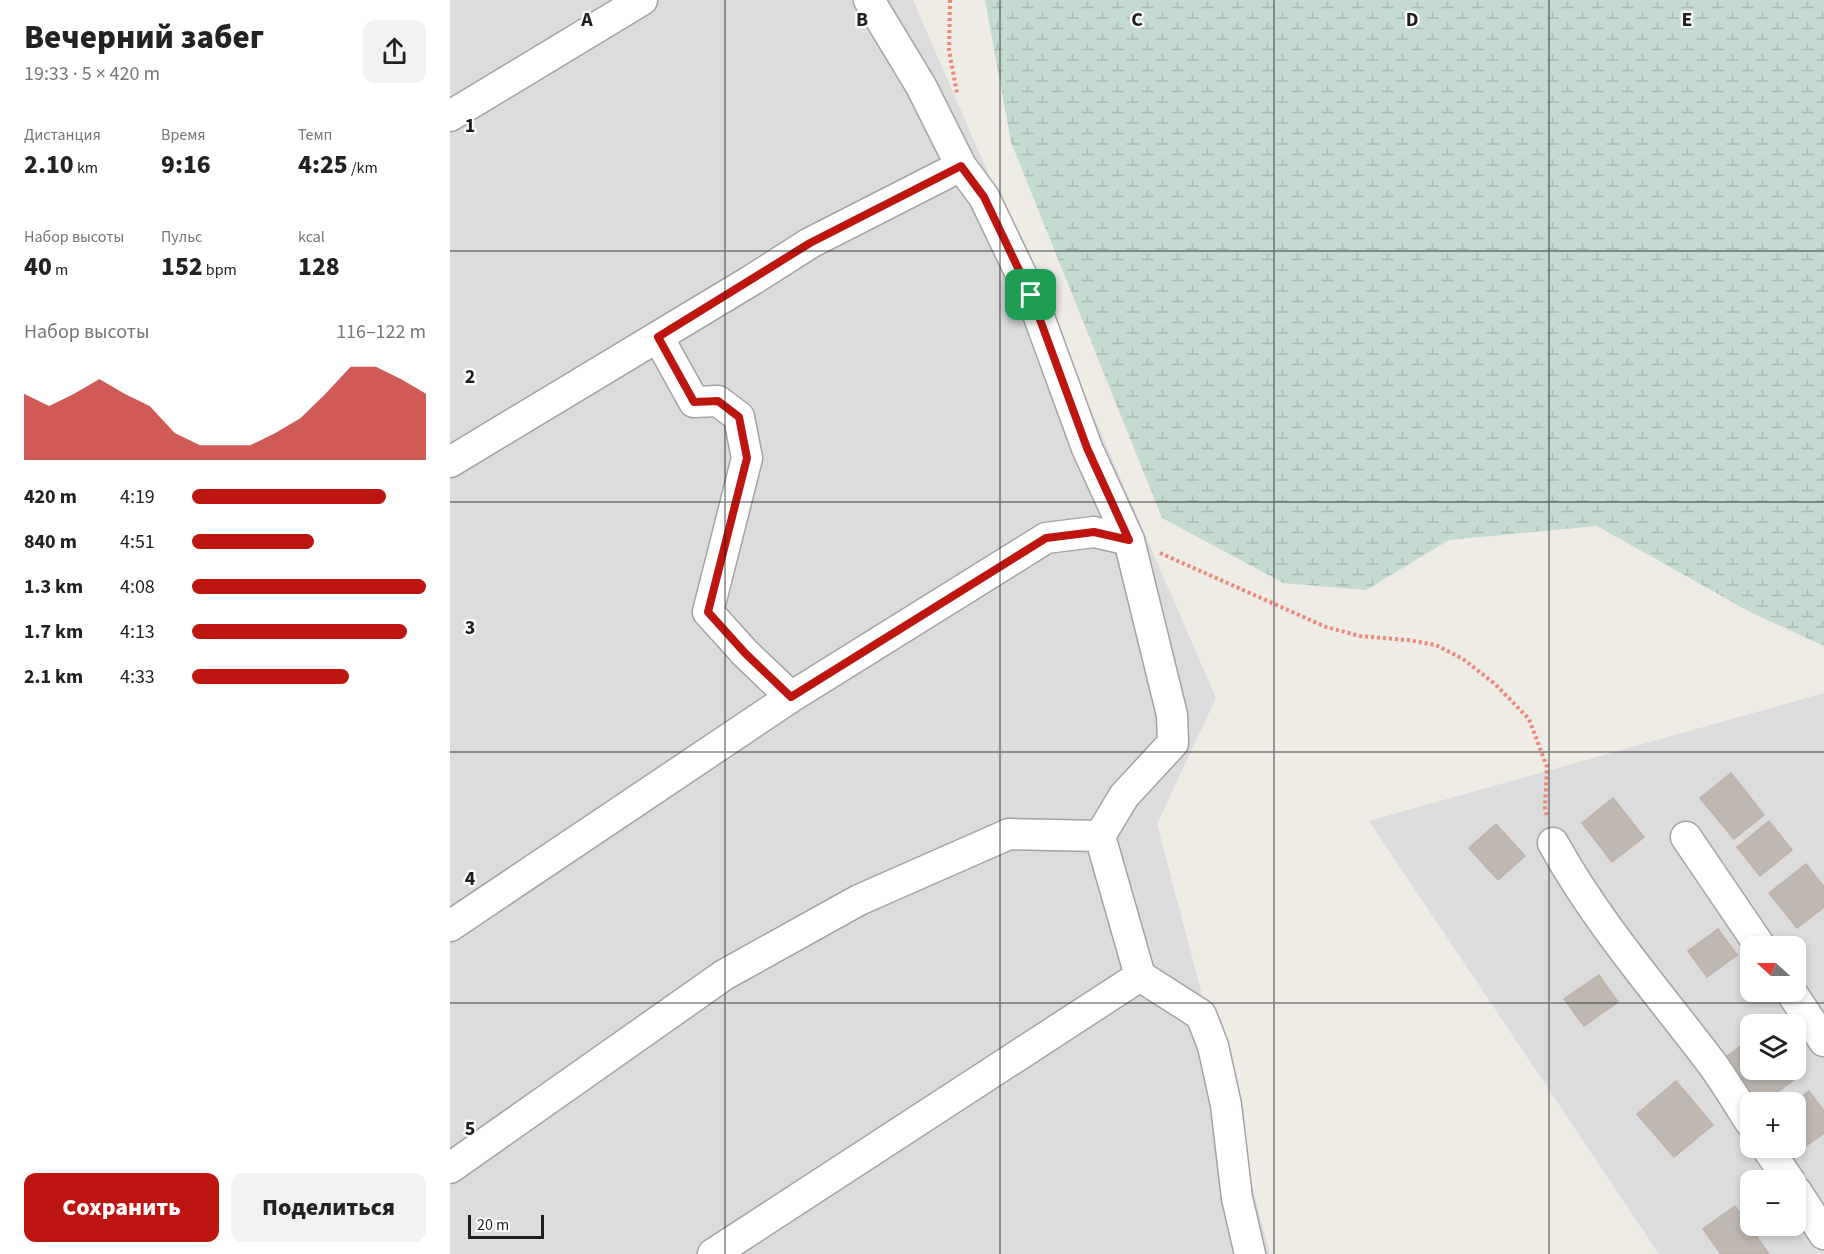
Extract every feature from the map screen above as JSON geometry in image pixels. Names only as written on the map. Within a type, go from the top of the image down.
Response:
[{"type":"street","points":[[450,116],[642,0]]},
{"type":"street","points":[[869,0],[921,86],[961,166],[984,197],[1031,295],[1087,448],[1129,540],[1172,715],[1173,743],[1124,796],[1100,836],[1140,976],[1201,1015],[1212,1046],[1226,1105],[1237,1198],[1250,1254]]},
{"type":"street","points":[[450,462],[810,243],[961,166]]},
{"type":"street","points":[[658,337],[694,402],[718,401],[739,417],[747,458],[708,612],[745,653],[791,697]]},
{"type":"street","points":[[450,926],[791,697],[1046,538],[1094,532],[1129,540]]},
{"type":"street","points":[[450,1168],[724,975],[859,900],[1009,834],[1100,836]]},
{"type":"street","points":[[1686,837],[1753,936]]},
{"type":"street","points":[[1553,843],[1571,876],[1715,1067],[1740,1106]]},
{"type":"street","points":[[713,1254],[1140,976]]},
{"type":"street","points":[[1798,1002],[1824,1041]]},
{"type":"street","points":[[1806,1206],[1824,1234]]},
{"type":"path","points":[[950,0],[949,50],[958,99]]},
{"type":"path","points":[[1129,540],[1326,627],[1360,636],[1436,645],[1463,659],[1495,684],[1529,719],[1547,767],[1545,807],[1553,843]]},
{"type":"shaded area","points":[[450,0],[913,0],[1216,698],[1157,824],[1270,1254],[450,1254]]},
{"type":"shaded area","points":[[1824,693],[1824,1254],[1659,1254],[1369,821]]},
{"type":"green space","points":[[985,0],[1824,0],[1824,646],[1750,612],[1597,526],[1449,540],[1366,590],[1283,583],[1162,518],[1011,142]]},
{"type":"building","points":[[1731,773],[1764,815],[1734,839],[1700,798]]},
{"type":"building","points":[[1613,798],[1644,837],[1612,862],[1582,823]]},
{"type":"building","points":[[1769,821],[1792,850],[1760,876],[1737,847]]},
{"type":"building","points":[[1496,824],[1525,856],[1498,880],[1469,848]]},
{"type":"building","points":[[1806,864],[1824,887],[1824,907],[1797,928],[1769,893]]},
{"type":"building","points":[[1718,929],[1737,955],[1707,977],[1688,951]]},
{"type":"building","points":[[1599,975],[1618,1002],[1584,1026],[1564,999]]},
{"type":"building","points":[[1740,1047],[1740,1080],[1793,1080],[1777,1092],[1744,1092],[1721,1061]]},
{"type":"building","points":[[1676,1081],[1713,1125],[1674,1157],[1637,1114]]},
{"type":"building","points":[[1809,1091],[1824,1111],[1824,1133],[1806,1146],[1806,1093]]},
{"type":"building","points":[[1735,1206],[1740,1213],[1740,1236],[1756,1236],[1769,1254],[1721,1254],[1703,1229]]},
{"type":"route","points":[[961,166],[984,197],[1031,295],[1087,448],[1129,540],[1094,532],[1046,538],[791,697],[745,653],[708,612],[747,458],[739,417],[718,401],[694,402],[658,337],[810,243],[961,166]]}]
